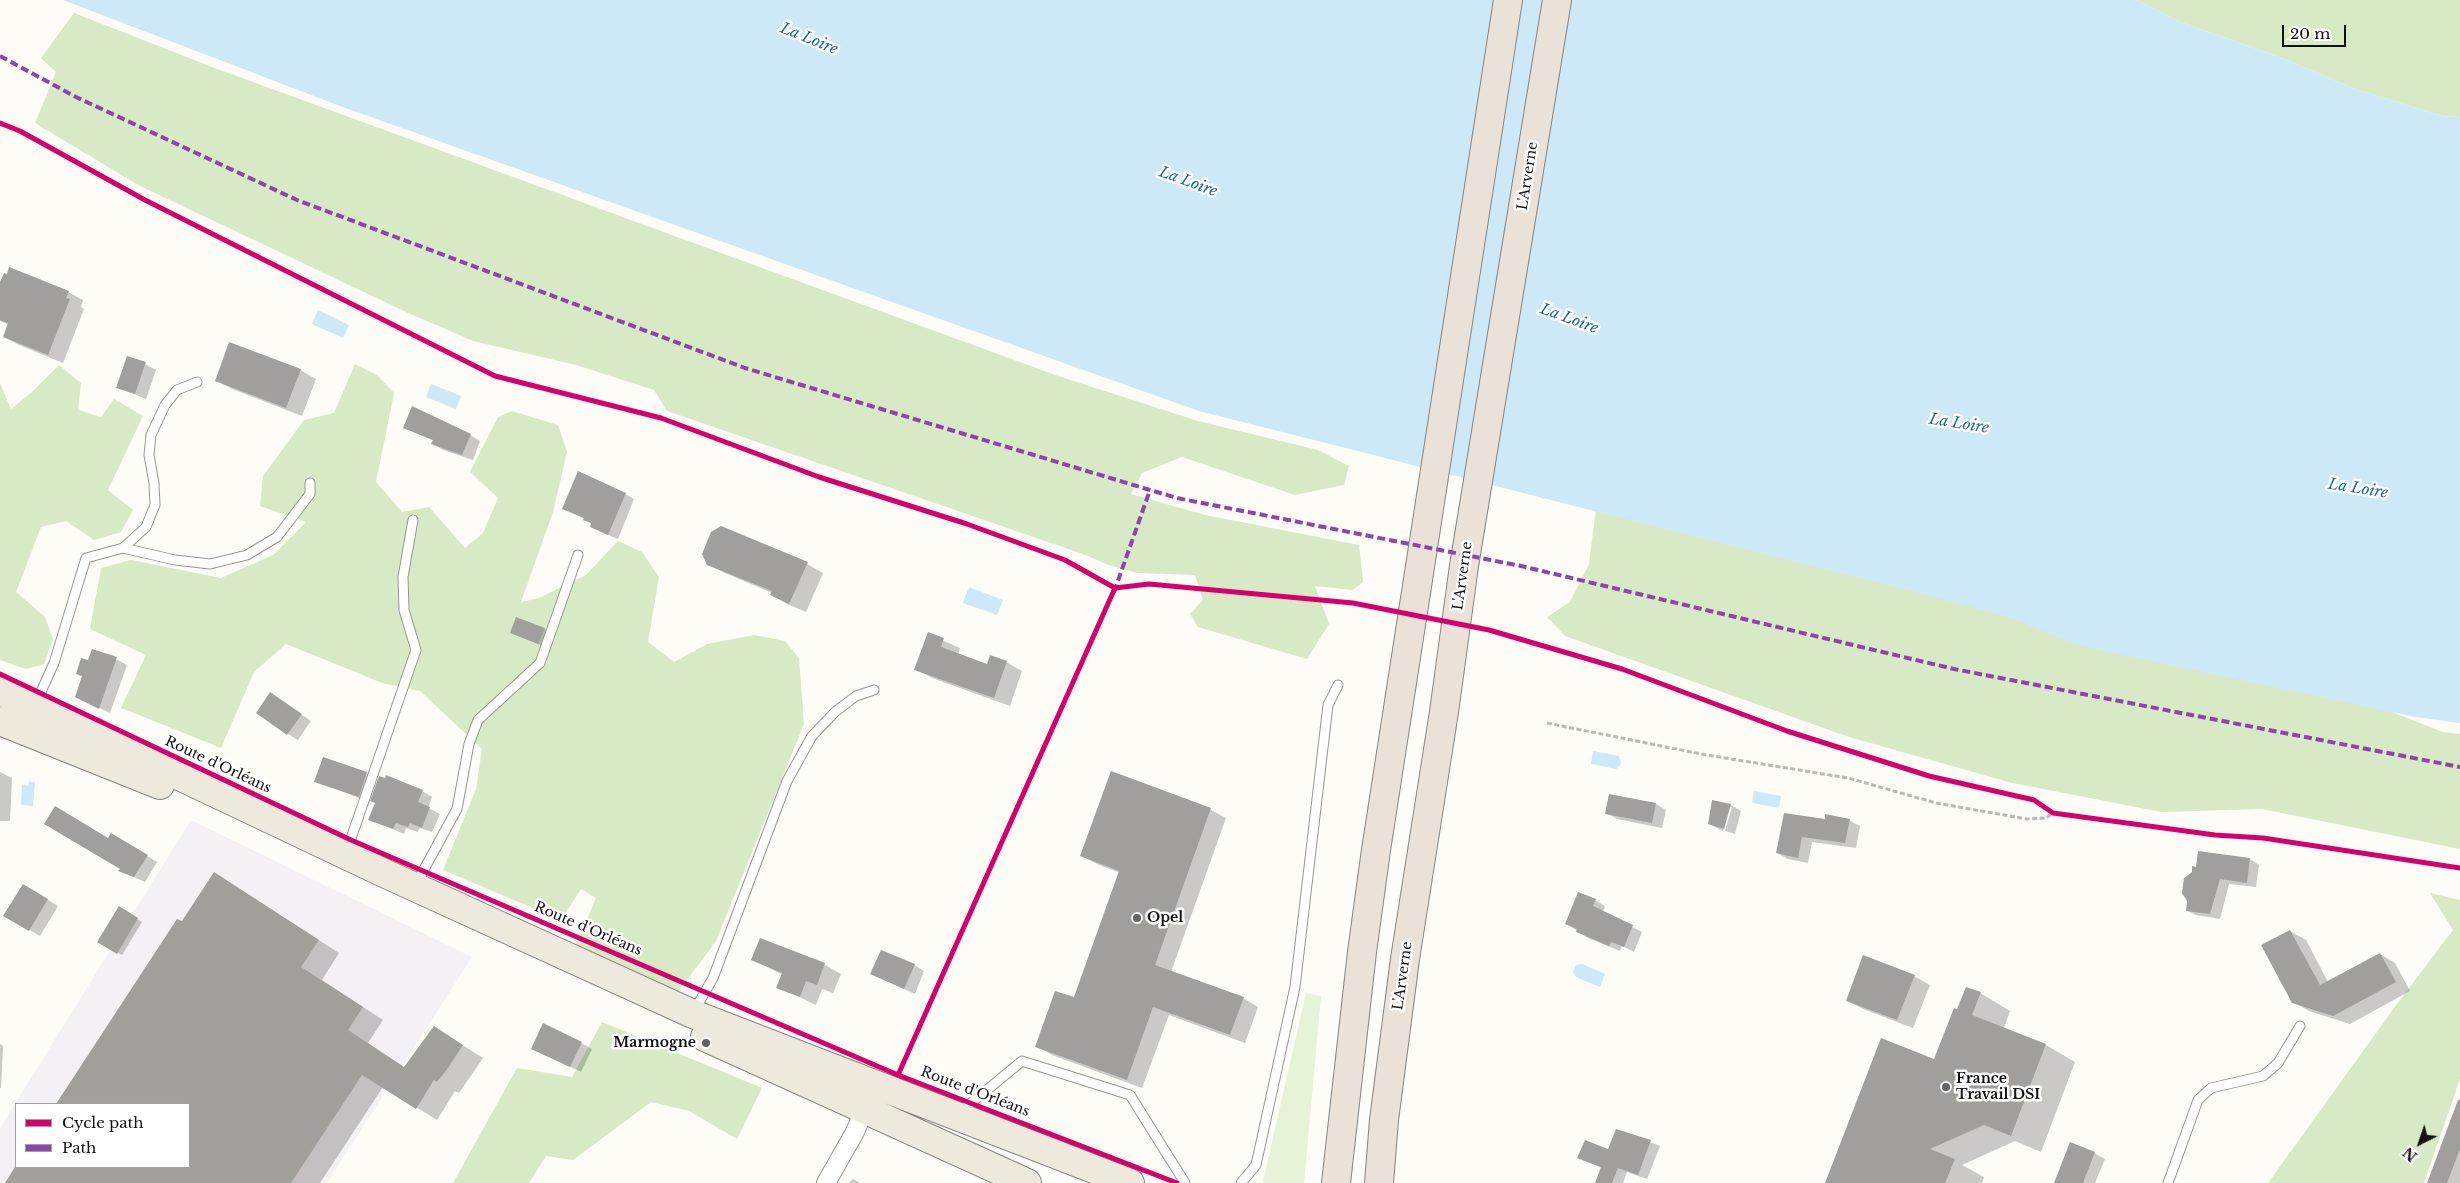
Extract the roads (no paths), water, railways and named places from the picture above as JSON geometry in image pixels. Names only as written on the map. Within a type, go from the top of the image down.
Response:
[{"type":"highway","points":[[1336,1183],[1362,952],[1398,706],[1508,0]]},
{"type":"highway","name":"L'Arverne","points":[[1379,1183],[1395,1030],[1444,712],[1464,566],[1557,0]]},
{"type":"main road","name":"Route d'Orléans","points":[[0,691],[415,887],[693,1014],[1114,1180]]},
{"type":"main road","points":[[0,721],[184,795],[920,1136],[1027,1183]]},
{"type":"main road","points":[[920,1136],[978,1183]]},
{"type":"street","points":[[826,1183],[855,1132],[864,1110]]},
{"type":"lane","points":[[124,548],[146,527],[155,505],[154,483],[149,455],[151,435],[165,405],[176,390],[197,382]]},
{"type":"lane","points":[[34,707],[54,663],[86,558],[124,548],[175,560],[210,564],[247,555],[277,537],[310,494],[310,483]]},
{"type":"lane","points":[[346,853],[416,650],[404,610],[403,577],[413,520]]},
{"type":"lane","points":[[415,887],[457,808],[468,744],[478,720],[540,663],[578,556]]},
{"type":"lane","points":[[1241,1183],[1256,1165],[1295,987],[1328,705],[1338,685]]},
{"type":"lane","points":[[693,1014],[713,978],[787,781],[812,736],[835,712],[856,696],[874,690]]},
{"type":"lane","points":[[2168,1183],[2198,1100],[2210,1088],[2263,1076],[2278,1063],[2300,1026]]},
{"type":"lane","points":[[955,1117],[1022,1061],[1130,1095],[1185,1183]]},
{"type":"water","name":"La Loire","points":[[63,0],[2137,0],[2180,22],[2277,56],[2355,89],[2442,116],[2460,117],[2460,723],[2415,717],[2080,646],[2009,617],[1199,411],[340,106]]},
{"type":"water","points":[[318,310],[349,325],[343,338],[312,324]]},
{"type":"water","points":[[431,384],[461,396],[456,409],[426,397]]},
{"type":"water","points":[[969,587],[1003,600],[997,615],[963,603]]},
{"type":"water","points":[[1593,751],[1619,756],[1621,764],[1616,769],[1591,764]]},
{"type":"water","points":[[29,782],[35,782],[33,806],[21,805],[22,785],[28,786]]},
{"type":"water","points":[[1754,791],[1781,796],[1779,808],[1752,803]]},
{"type":"water","points":[[1582,964],[1605,974],[1600,987],[1576,977],[1573,972],[1576,965]]},
{"type":"place","name":"Opel","points":[[1137,918]]},
{"type":"place","name":"Marmogne","points":[[706,1043]]},
{"type":"place","name":"France Travail DSI","points":[[1946,1087]]}]
